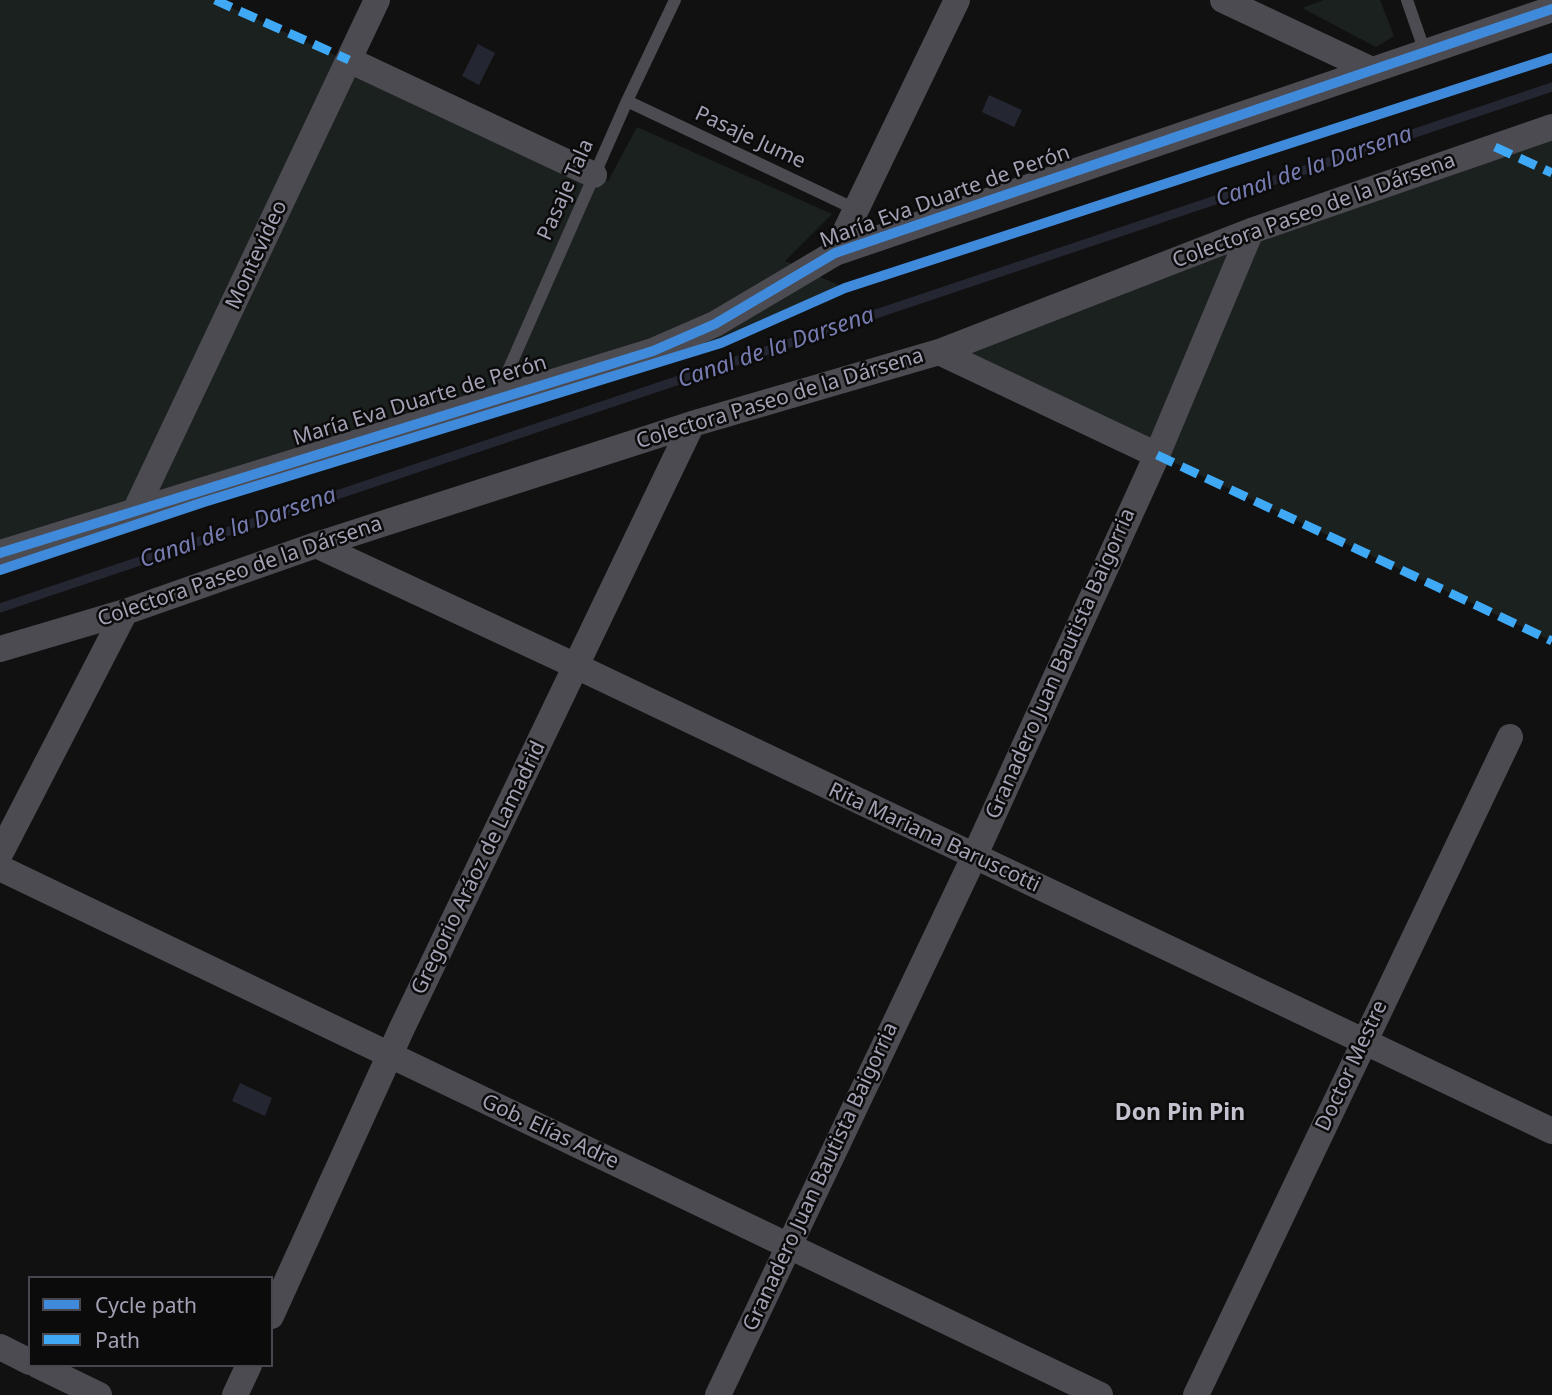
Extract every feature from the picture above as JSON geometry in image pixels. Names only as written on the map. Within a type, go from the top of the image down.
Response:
[{"type":"street","name":"Montevideo","points":[[136,509],[377,0]]},
{"type":"street","points":[[835,253],[957,0]]},
{"type":"street","points":[[1223,0],[1373,70]]},
{"type":"street","name":"María Eva Duarte de Perón","points":[[0,553],[666,345],[715,324],[835,253],[1552,9]]},
{"type":"street","points":[[349,60],[594,175]]},
{"type":"street","name":"Colectora Paseo de la Dársena","points":[[0,649],[125,612],[316,545],[692,424],[939,352],[1251,231],[1552,127]]},
{"type":"street","name":"Granadero Juan Bautista Baigorria","points":[[718,1395],[974,856],[1157,455],[1251,231]]},
{"type":"street","points":[[939,352],[1157,455]]},
{"type":"street","name":"Gregorio Aráoz de Lamadrid","points":[[273,1311],[389,1056],[692,424]]},
{"type":"street","name":"Rita Mariana Baruscotti","points":[[316,545],[1552,1131]]},
{"type":"street","points":[[0,854],[125,612]]},
{"type":"street","name":"Doctor Mestre","points":[[1196,1395],[1510,737]]},
{"type":"street","name":"Gob. Elías Adre","points":[[0,868],[1100,1395]]},
{"type":"street","points":[[0,1347],[28,1361]]},
{"type":"street","points":[[41,1367],[99,1395]]},
{"type":"street","points":[[235,1395],[248,1367]]},
{"type":"lane","name":"Pasaje Tala","points":[[496,398],[627,101],[675,0]]},
{"type":"lane","points":[[1407,0],[1424,51]]},
{"type":"lane","name":"Pasaje Jume","points":[[627,101],[857,210]]},
{"type":"shaded area","points":[[0,0],[215,0],[608,181],[637,127],[832,214],[785,261],[845,288],[721,343],[204,502],[0,570]]},
{"type":"shaded area","points":[[1324,0],[1380,0],[1394,36],[1376,47],[1302,8]]},
{"type":"shaded area","points":[[1552,127],[1552,641],[939,352]]},
{"type":"water","points":[[478,44],[495,53],[479,85],[462,76]]},
{"type":"water","points":[[989,95],[1022,110],[1014,127],[982,112]]},
{"type":"water","points":[[240,1083],[272,1098],[265,1116],[232,1101]]},
{"type":"waterway","name":"Canal de la Darsena","points":[[0,608],[1552,87]]},
{"type":"marked path","points":[[215,0],[349,60]]},
{"type":"marked path","points":[[1495,147],[1552,173]]},
{"type":"marked path","points":[[1157,455],[1552,641]]},
{"type":"cycle path","points":[[0,553],[653,351],[715,324],[835,253],[1552,9]]},
{"type":"cycle path","points":[[0,570],[204,502],[721,343],[845,288],[1552,58]]},
{"type":"district","name":"Don Pin Pin","points":[[1180,1113]]}]
